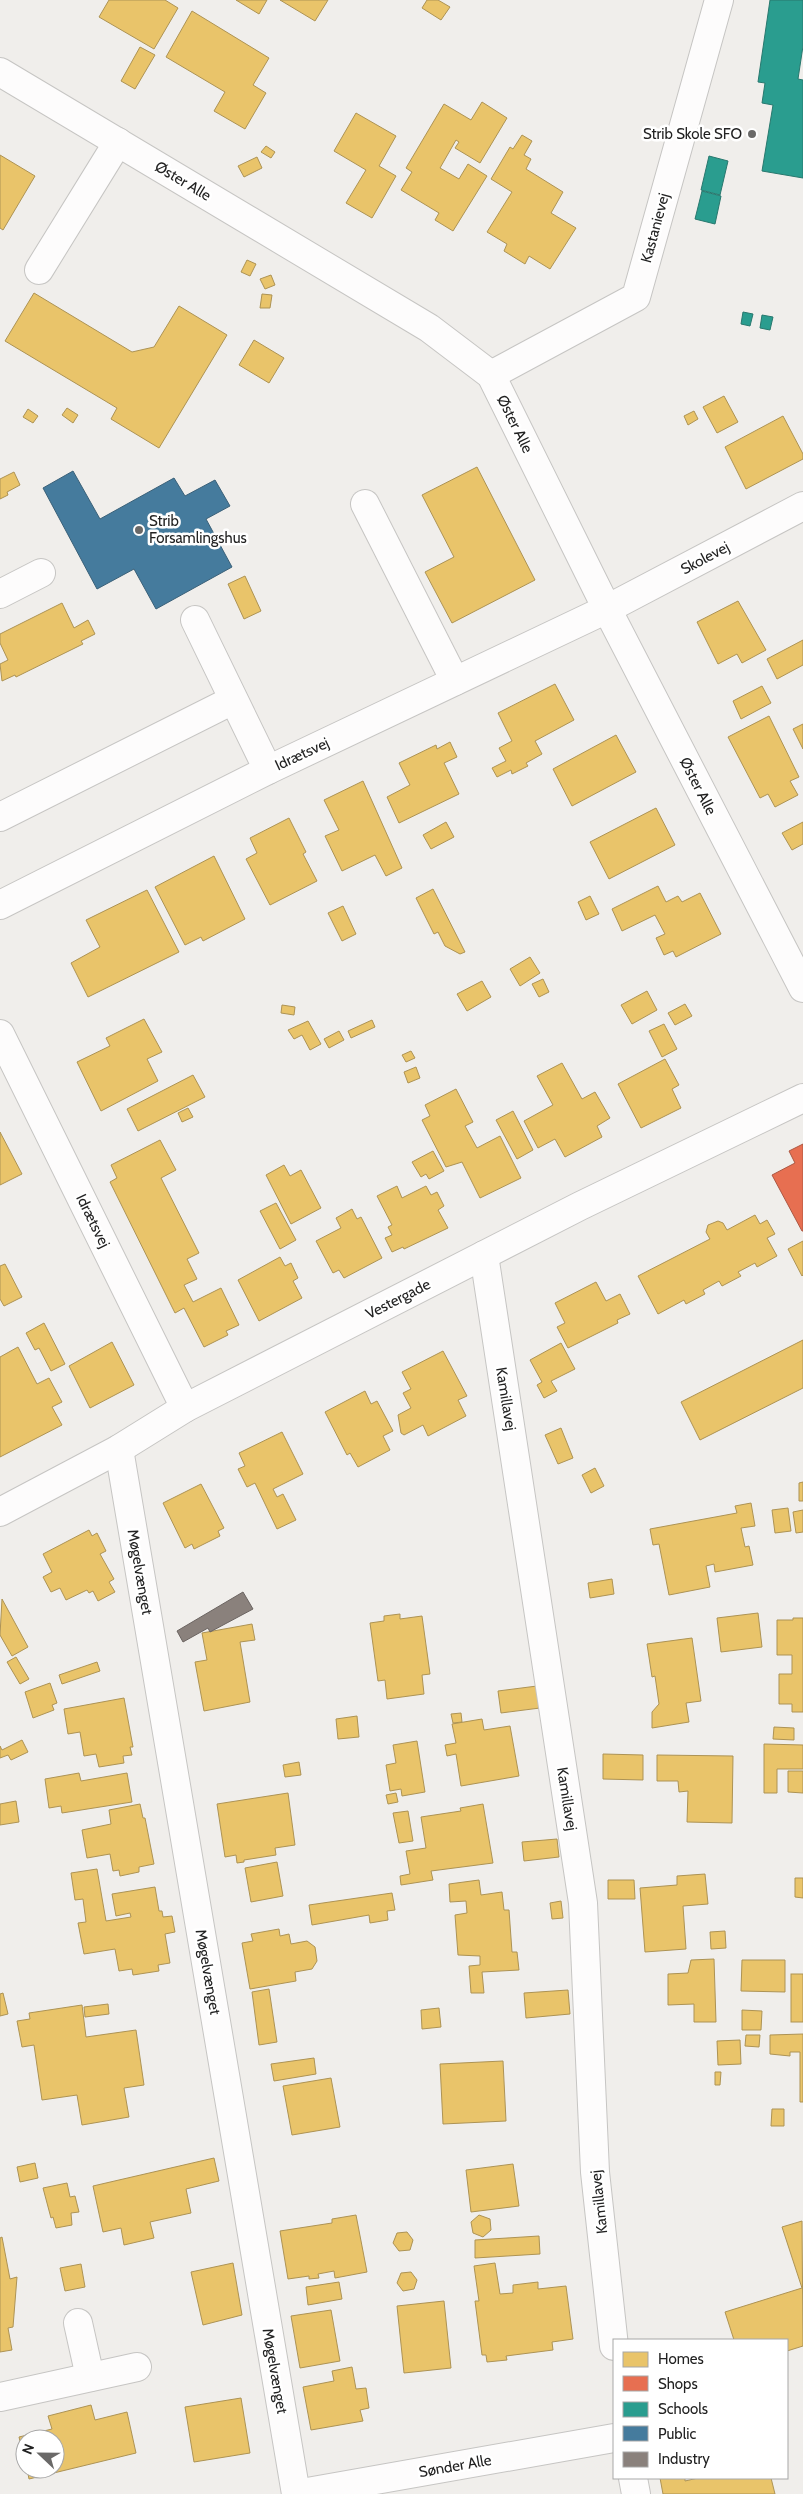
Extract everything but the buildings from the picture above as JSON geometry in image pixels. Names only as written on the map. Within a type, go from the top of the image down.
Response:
[{"type":"street","name":"Kastanievej","points":[[491,375],[636,297],[718,0]]},
{"type":"street","name":"Øster Alle","points":[[0,72],[429,328],[491,375],[607,609],[803,988]]},
{"type":"street","points":[[39,270],[118,142]]},
{"type":"street","points":[[365,504],[455,681]]},
{"type":"street","name":"Skolevej","points":[[607,609],[803,506]]},
{"type":"street","points":[[0,594],[41,574]]},
{"type":"street","name":"Idrætsvej","points":[[0,905],[268,770],[607,609]]},
{"type":"street","points":[[195,620],[268,770]]},
{"type":"street","points":[[0,817],[233,700]]},
{"type":"street","name":"Idrætsvej","points":[[0,1034],[8,1069],[185,1408]]},
{"type":"street","name":"Vestergade","points":[[0,1512],[119,1449],[185,1408],[589,1202],[803,1098]]},
{"type":"street","name":"Kamillavej","points":[[484,1255],[583,1903],[595,2172],[613,2339]]},
{"type":"street","name":"Møgelvænget","points":[[119,1449],[296,2494]]},
{"type":"street","points":[[78,2323],[90,2377]]},
{"type":"street","points":[[0,2397],[137,2367]]},
{"type":"street","name":"Sønder Alle","points":[[296,2494],[613,2438]]},
{"type":"street","points":[[633,2479],[636,2494]]},
{"type":"place","name":"Strib Skole SFO","points":[[752,134]]},
{"type":"place","name":"Strib Forsamlingshus","points":[[139,530]]}]
